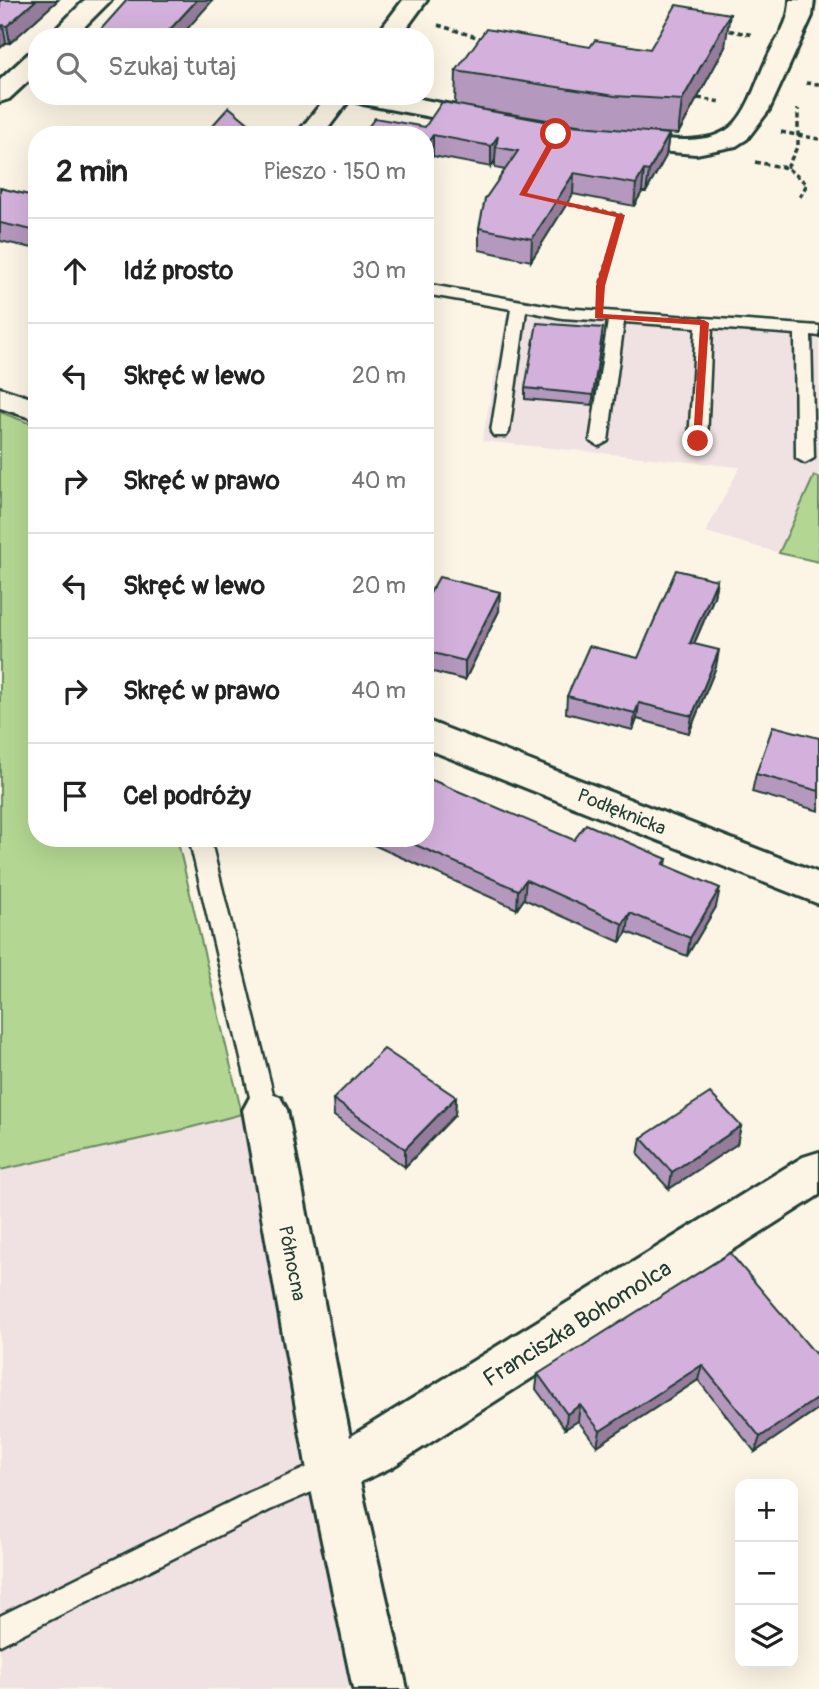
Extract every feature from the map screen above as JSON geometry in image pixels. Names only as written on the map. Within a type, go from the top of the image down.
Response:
[{"type":"street","points":[[69,28],[99,0]]},
{"type":"street","points":[[394,28],[415,0]]},
{"type":"street","points":[[595,138],[698,146],[725,141],[745,126],[808,4]]},
{"type":"street","points":[[0,94],[28,68]]},
{"type":"street","points":[[316,126],[333,105]]},
{"type":"street","points":[[409,105],[516,126]]},
{"type":"street","points":[[0,397],[28,408]]},
{"type":"street","name":"Podłęknicka","points":[[434,737],[819,889]]},
{"type":"street","name":"Północna","points":[[265,1110],[332,1470],[380,1689]]},
{"type":"street","name":"Franciszka Bohomolca","points":[[332,1470],[375,1450],[819,1171]]},
{"type":"lane","points":[[434,291],[519,306],[598,316],[811,330],[804,458]]},
{"type":"lane","points":[[500,432],[519,306]]},
{"type":"lane","points":[[599,441],[617,317]]},
{"type":"lane","points":[[698,441],[704,323]]},
{"type":"lane","name":"Północna","points":[[202,847],[265,1110]]},
{"type":"lane","points":[[0,1631],[260,1501],[332,1470]]},
{"type":"path","points":[[431,23],[488,40]]},
{"type":"path","points":[[787,168],[798,145],[798,109]]},
{"type":"path","points":[[698,146],[710,155],[794,171],[807,184],[800,197]]},
{"type":"path","points":[[559,202],[621,215],[600,286],[598,316]]},
{"type":"shaded area","points":[[507,314],[819,339],[819,477],[814,477],[779,553],[706,532],[740,467],[482,441]]},
{"type":"shaded area","points":[[242,1114],[356,1689],[0,1689],[0,1170]]},
{"type":"green space","points":[[0,412],[28,423],[28,847],[179,847],[242,1114],[0,1170]]},
{"type":"green space","points":[[814,476],[819,477],[819,562],[779,553]]},
{"type":"building","points":[[0,0],[36,0],[7,26],[0,28]]},
{"type":"building","points":[[127,0],[197,0],[171,28],[102,28]]},
{"type":"building","points":[[676,5],[730,14],[682,100],[615,96],[456,71],[486,29],[590,47],[595,40],[650,49]]},
{"type":"building","points":[[442,102],[560,124],[669,134],[649,171],[644,170],[636,184],[574,173],[532,239],[479,228],[485,199],[518,151],[496,147],[498,136],[491,146],[434,135],[434,126],[426,126]]},
{"type":"building","points":[[229,107],[252,126],[212,126]]},
{"type":"building","points":[[375,118],[419,126],[369,126]]},
{"type":"building","points":[[0,188],[28,195],[28,229],[0,223]]},
{"type":"building","points":[[537,323],[603,328],[593,395],[525,388]]},
{"type":"building","points":[[676,570],[717,580],[690,643],[719,650],[692,716],[639,703],[635,713],[567,696],[589,646],[638,658]]},
{"type":"building","points":[[439,577],[500,592],[465,661],[434,653],[434,586]]},
{"type":"building","points":[[773,726],[819,738],[819,791],[756,774]]},
{"type":"building","points":[[434,781],[574,840],[586,824],[667,859],[663,864],[720,888],[690,938],[630,913],[623,924],[526,880],[518,890],[420,847],[434,847]]},
{"type":"building","points":[[384,1049],[456,1097],[405,1149],[333,1099]]},
{"type":"building","points":[[710,1093],[741,1126],[672,1172],[641,1138]]},
{"type":"building","points":[[730,1253],[819,1358],[819,1397],[760,1437],[702,1365],[600,1431],[580,1405],[567,1414],[538,1374]]},
{"type":"route","points":[[556,134],[523,195],[621,215],[600,286],[598,316],[704,323],[698,441]]}]
